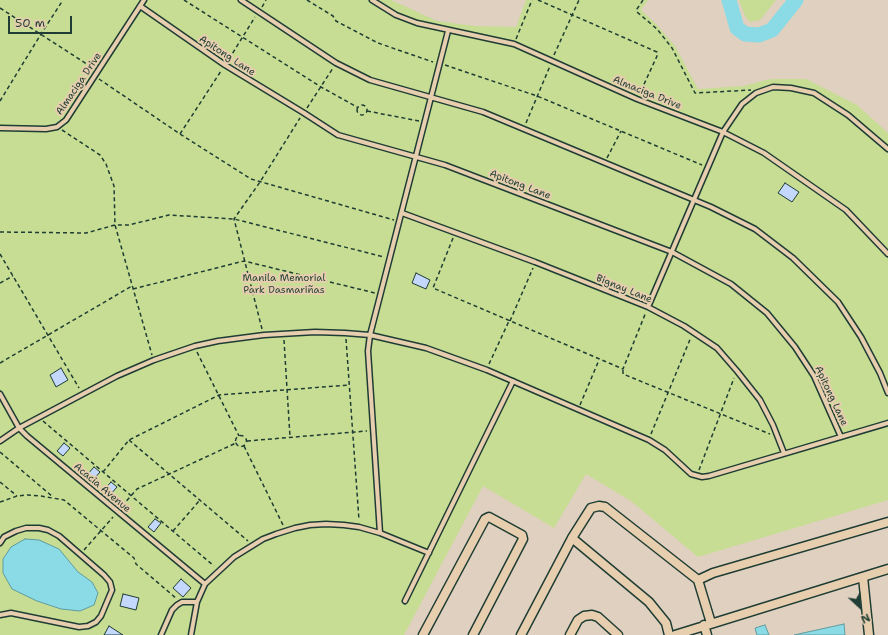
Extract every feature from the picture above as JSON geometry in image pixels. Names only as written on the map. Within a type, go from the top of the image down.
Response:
[{"type":"street","points":[[521,635],[572,538],[591,508],[599,506],[605,508],[698,580],[708,624],[707,635]]},
{"type":"street","points":[[423,635],[485,519],[488,517],[522,535],[523,539],[473,635]]},
{"type":"street","points":[[698,580],[712,573],[888,522]]},
{"type":"street","points":[[572,538],[649,602],[666,623],[669,635]]},
{"type":"street","points":[[675,635],[888,570]]},
{"type":"street","points":[[863,577],[869,635]]},
{"type":"street","points":[[570,635],[578,620],[584,616],[592,615],[598,617],[618,635]]},
{"type":"lane","name":"Almaciga Drive","points":[[0,128],[46,129],[57,127],[66,120],[144,0]]},
{"type":"lane","points":[[241,0],[336,63],[370,80],[483,112],[711,207],[755,229],[793,258],[838,302],[861,337],[880,373],[888,393]]},
{"type":"lane","name":"Almaciga Drive","points":[[372,0],[403,18],[417,23],[448,31],[514,44],[637,98],[723,132],[764,153],[846,210],[888,254]]},
{"type":"lane","name":"Apitong Lane","points":[[140,6],[225,65],[304,112],[338,135],[445,165],[672,252],[731,284],[767,313],[795,347],[814,376],[841,437]]},
{"type":"lane","points":[[380,533],[368,351],[370,335],[448,31]]},
{"type":"lane","points":[[648,307],[723,132],[742,104],[756,93],[774,87],[791,88],[814,93],[848,115],[888,149]]},
{"type":"lane","name":"Bignay Lane","points":[[402,213],[535,262],[648,307],[693,332],[717,348],[760,400],[774,425],[784,453]]},
{"type":"lane","points":[[0,441],[19,428],[82,394],[117,376],[154,360],[195,346],[218,341],[284,334],[345,333],[370,335],[426,348],[487,370],[578,408],[649,440],[665,450],[691,474],[697,476],[709,476],[888,422]]},
{"type":"lane","points":[[405,601],[513,381]]},
{"type":"lane","name":"Acacia Avenue","points":[[0,394],[19,428],[27,436],[205,584]]},
{"type":"lane","points":[[191,635],[197,602],[205,584],[234,557],[253,544],[285,530],[310,525],[326,524],[359,527],[380,533],[429,553]]},
{"type":"lane","points":[[0,542],[16,531],[26,528],[48,530],[58,536],[104,575],[110,582],[112,590],[102,616],[96,622],[88,626],[79,627],[11,614],[0,615]]},
{"type":"lane","points":[[161,635],[172,610],[176,605],[182,602],[197,602]]},
{"type":"path","points":[[0,101],[41,34],[64,0]]},
{"type":"path","points":[[184,0],[321,87],[358,107]]},
{"type":"path","points":[[307,0],[333,16],[336,21],[378,43],[537,96],[708,167]]},
{"type":"path","points":[[514,44],[532,0]]},
{"type":"path","points":[[538,0],[657,52],[657,56],[637,98]]},
{"type":"path","points":[[523,129],[579,0]]},
{"type":"path","points":[[642,0],[637,8],[637,12],[657,29],[672,48],[695,93],[750,89],[756,93]]},
{"type":"path","points":[[0,8],[98,72]]},
{"type":"path","points":[[180,134],[243,37],[258,11]]},
{"type":"path","points":[[264,335],[234,219],[260,182],[336,63]]},
{"type":"path","points":[[94,76],[180,134],[251,179],[399,221]]},
{"type":"path","points":[[358,107],[363,104],[367,108],[367,111]]},
{"type":"path","points":[[358,107],[357,111],[360,115],[366,114],[367,111]]},
{"type":"path","points":[[367,111],[424,123]]},
{"type":"path","points":[[57,127],[104,159],[114,186],[115,225],[154,360]]},
{"type":"path","points":[[604,163],[621,130]]},
{"type":"path","points":[[0,232],[80,233],[115,225],[129,225],[169,215],[234,219],[390,258]]},
{"type":"path","points":[[455,233],[433,288],[622,369]]},
{"type":"path","points":[[0,254],[82,394]]},
{"type":"path","points":[[133,289],[244,261],[381,295]]},
{"type":"path","points":[[487,370],[535,262]]},
{"type":"path","points":[[0,283],[13,276]]},
{"type":"path","points":[[0,363],[132,286]]},
{"type":"path","points":[[648,307],[622,369],[623,374],[779,438]]},
{"type":"path","points":[[649,440],[693,332]]},
{"type":"path","points":[[345,333],[359,527]]},
{"type":"path","points":[[284,334],[290,437]]},
{"type":"path","points":[[195,346],[239,436]]},
{"type":"path","points":[[578,408],[600,360]]},
{"type":"path","points":[[697,476],[737,371]]},
{"type":"path","points":[[103,472],[129,440],[219,395],[349,385]]},
{"type":"path","points":[[38,418],[219,570]]},
{"type":"path","points":[[247,441],[373,431]]},
{"type":"path","points":[[239,436],[244,436],[247,441]]},
{"type":"path","points":[[236,443],[236,438],[239,436]]},
{"type":"path","points":[[129,440],[253,544]]},
{"type":"path","points":[[244,446],[247,441]]},
{"type":"path","points":[[236,443],[239,446],[244,446]]},
{"type":"path","points":[[80,555],[137,489],[236,443]]},
{"type":"path","points":[[244,446],[285,530]]},
{"type":"path","points":[[0,452],[55,498]]},
{"type":"path","points":[[0,482],[17,496]]},
{"type":"path","points":[[0,502],[17,496],[41,496],[64,500],[134,558],[136,564],[182,602]]},
{"type":"path","points":[[173,531],[200,500]]},
{"type":"green space","name":"Manila Memorial Park Dasmariñas","points":[[0,0],[391,0],[437,21],[475,26],[516,27],[526,0],[648,0],[641,10],[656,24],[675,46],[698,89],[743,86],[771,79],[806,79],[857,105],[888,133],[888,500],[698,557],[631,501],[586,474],[554,528],[483,486],[404,635],[0,635]]},
{"type":"green space","points":[[739,0],[776,0],[760,20],[750,22],[745,16]]},
{"type":"water","points":[[25,539],[39,540],[59,549],[78,572],[92,582],[98,593],[94,605],[80,611],[61,609],[37,601],[12,589],[3,573],[3,559],[11,547]]},
{"type":"water","points":[[844,624],[845,635],[794,635]]},
{"type":"water","points":[[765,625],[769,635],[757,635],[755,628]]},
{"type":"building","points":[[785,183],[799,192],[792,202],[778,193]]},
{"type":"building","points":[[416,273],[430,280],[426,289],[412,283]]},
{"type":"building","points":[[61,368],[68,380],[56,387],[50,375]]},
{"type":"building","points":[[64,443],[70,448],[63,456],[57,451]]},
{"type":"building","points":[[94,467],[100,472],[93,480],[87,475]]},
{"type":"building","points":[[111,482],[117,487],[110,495],[104,490]]},
{"type":"building","points":[[155,519],[161,523],[154,532],[148,527]]},
{"type":"building","points":[[181,579],[191,588],[183,597],[173,588]]},
{"type":"building","points":[[123,594],[139,598],[136,610],[120,606]]},
{"type":"building","points":[[109,626],[123,635],[104,635]]},
{"type":"waterway","points":[[729,0],[737,28],[745,34],[759,35],[772,30],[796,0]]}]
